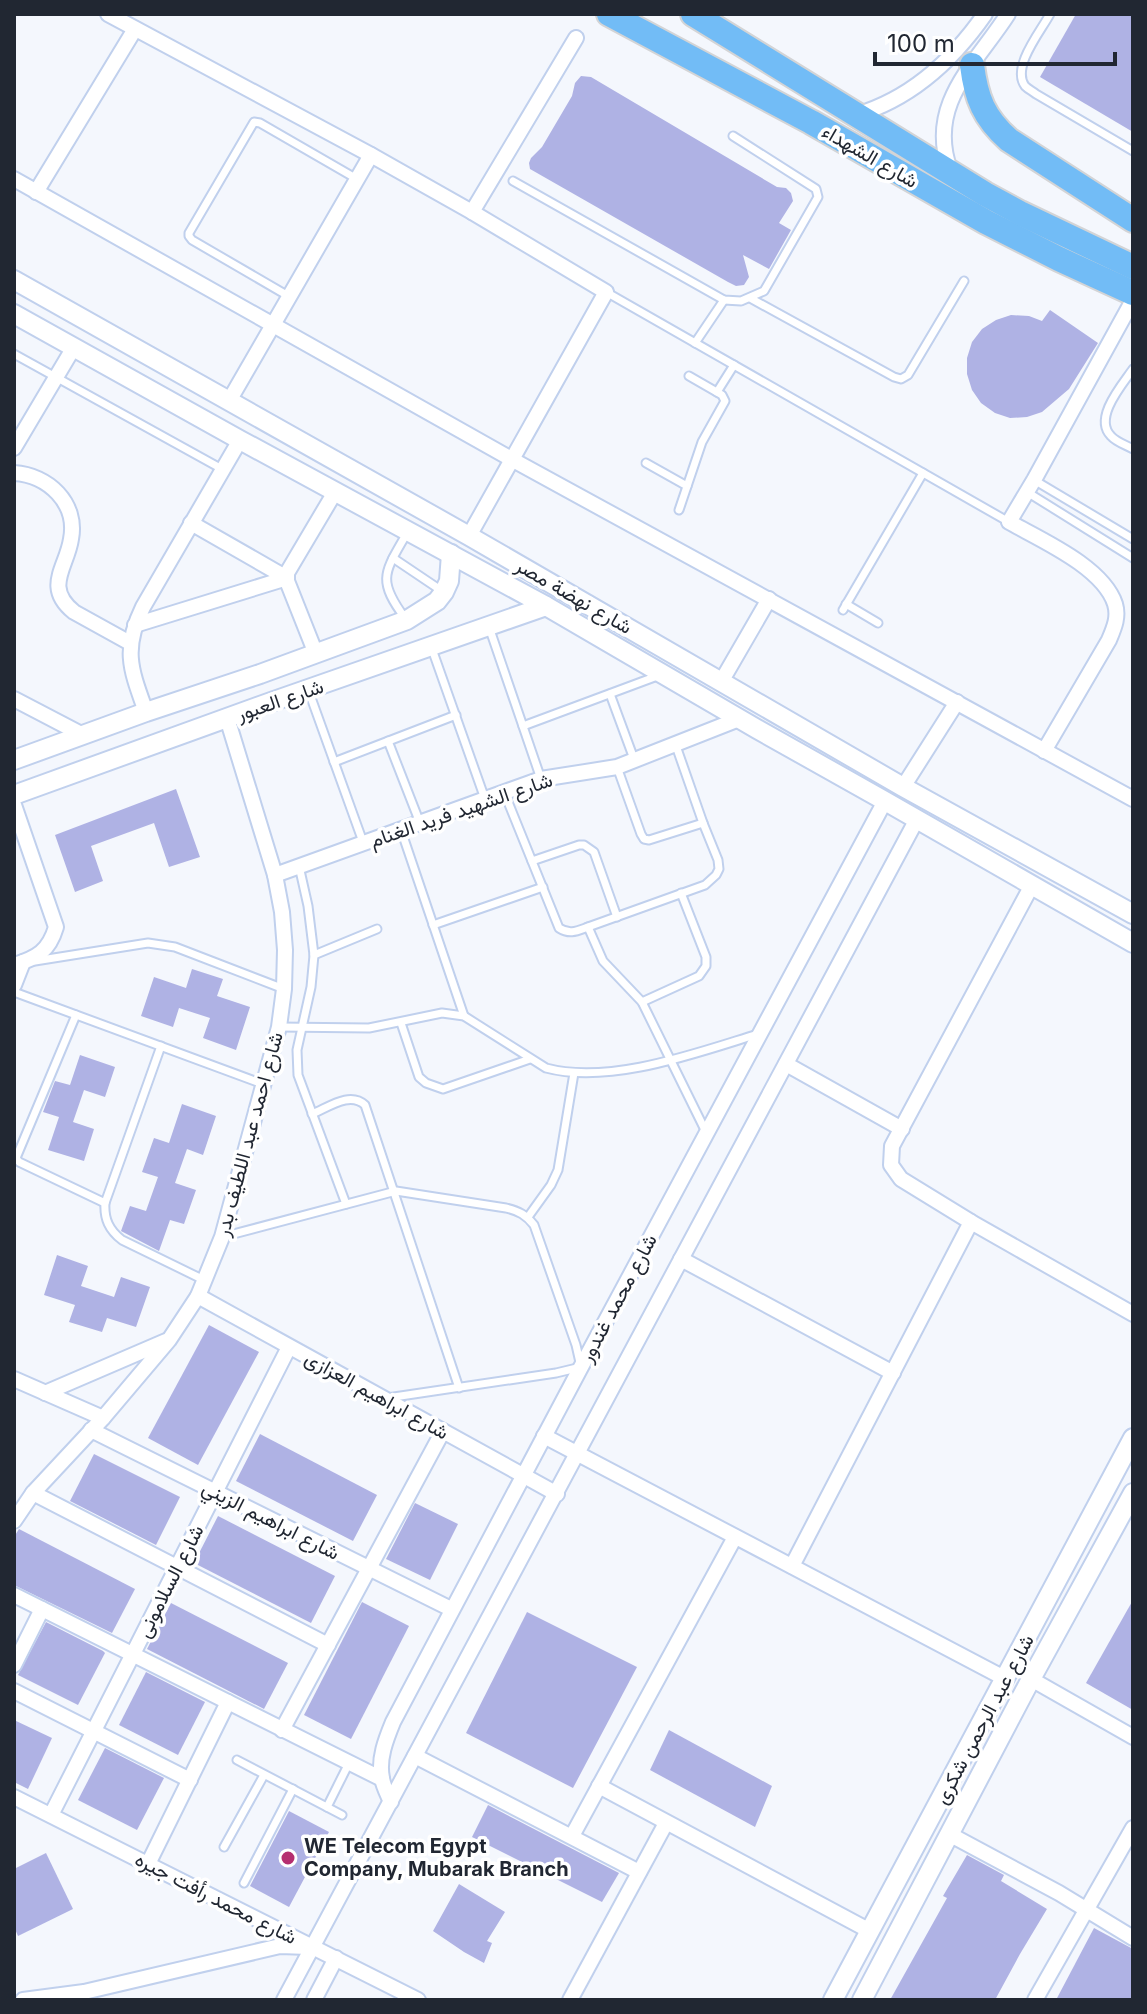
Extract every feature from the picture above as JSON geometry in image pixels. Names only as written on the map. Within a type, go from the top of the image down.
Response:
[{"type":"highway","name":"شارع الشهداء","points":[[609,14],[630,21],[986,222],[1133,293]]},
{"type":"highway","name":"شارع الشهداء","points":[[693,14],[951,174],[1020,213],[1133,267]]},
{"type":"highway","points":[[963,58],[986,115],[997,129],[1009,140],[1133,220]]},
{"type":"street","points":[[108,14],[371,155],[606,292],[469,536]]},
{"type":"street","points":[[951,174],[943,145],[945,115],[963,58],[985,14]]},
{"type":"street","points":[[856,115],[911,91],[963,58],[994,36],[1008,14]]},
{"type":"street","points":[[36,192],[135,29]]},
{"type":"street","points":[[472,212],[576,38]]},
{"type":"street","points":[[229,401],[371,155]]},
{"type":"street","points":[[14,179],[513,460],[1133,799]]},
{"type":"street","name":"شارع نهضة مصر","points":[[14,280],[469,536],[903,787],[1133,914]]},
{"type":"street","points":[[1044,751],[1109,640],[1116,622],[1116,606],[1107,588],[1091,573],[1009,522],[1133,300]]},
{"type":"street","name":"شارع نهضة مصر","points":[[14,314],[546,606],[1133,943]]},
{"type":"street","points":[[14,448],[74,347]]},
{"type":"street","points":[[146,712],[131,664],[130,643],[135,625],[240,440]]},
{"type":"street","points":[[14,473],[37,477],[48,484],[65,503],[70,515],[71,540],[58,580],[61,598],[66,606],[130,643]]},
{"type":"street","points":[[316,654],[287,578],[290,566],[335,492]]},
{"type":"street","points":[[191,523],[287,578]]},
{"type":"street","points":[[444,592],[449,581],[451,554]]},
{"type":"street","points":[[135,625],[287,578]]},
{"type":"street","name":"شارع العبور","points":[[14,760],[407,620],[437,601],[444,592]]},
{"type":"street","points":[[721,682],[769,599]]},
{"type":"street","name":"شارع العبور","points":[[14,795],[546,606]]},
{"type":"street","points":[[260,674],[271,702]]},
{"type":"street","points":[[14,699],[83,735]]},
{"type":"street","points":[[903,787],[957,702]]},
{"type":"street","name":"شارع احمد عبد اللطيف بدر","points":[[14,1521],[33,1493],[103,1418],[169,1340],[198,1296],[222,1237],[279,1027],[284,989],[282,912],[275,875],[227,718]]},
{"type":"street","name":"شارع الشهيد فريد الغنام","points":[[275,875],[541,779],[617,767],[739,719]]},
{"type":"street","name":"شارع محمد غندور","points":[[391,1802],[382,1779],[381,1760],[386,1740],[451,1609],[885,801]]},
{"type":"street","points":[[14,805],[56,927],[45,950],[19,964],[14,985]]},
{"type":"street","name":"شارع محمد غندور","points":[[284,2000],[917,819]]},
{"type":"street","points":[[1032,885],[892,1146],[891,1165],[901,1179],[1133,1314]]},
{"type":"street","points":[[786,1064],[902,1129]]},
{"type":"street","points":[[792,1566],[971,1222]]},
{"type":"street","points":[[681,1259],[893,1373]]},
{"type":"street","name":"شارع ابراهيم العزازى","points":[[198,1296],[557,1494]]},
{"type":"street","points":[[45,1393],[169,1340]]},
{"type":"street","name":"شارع السلامونى","points":[[51,1815],[289,1347]]},
{"type":"street","points":[[14,1379],[103,1418]]},
{"type":"street","name":"شارع ابراهيم الزيني","points":[[91,1430],[451,1609]]},
{"type":"street","points":[[282,1730],[443,1431]]},
{"type":"street","points":[[544,1436],[1006,1679]]},
{"type":"street","name":"شارع عبد الرحمن شكرى","points":[[833,2000],[1133,1438]]},
{"type":"street","points":[[33,1493],[328,1645]]},
{"type":"street","name":"شارع عبد الرحمن شكرى","points":[[862,2000],[1133,1493]]},
{"type":"street","points":[[572,1836],[735,1537]]},
{"type":"street","points":[[14,1595],[382,1779]]},
{"type":"street","points":[[14,1665],[42,1609]]},
{"type":"street","points":[[1031,1679],[1133,1737]]},
{"type":"street","points":[[14,1691],[190,1780]]},
{"type":"street","points":[[148,1864],[228,1702]]},
{"type":"street","points":[[415,1756],[639,1872]]},
{"type":"street","points":[[599,1786],[870,1931]]},
{"type":"street","name":"شارع محمد رأفت جيره","points":[[16,1803],[51,1815],[418,2000]]},
{"type":"street","points":[[570,2000],[666,1823]]},
{"type":"street","points":[[1035,2000],[1133,1828]]},
{"type":"street","points":[[949,1834],[1059,1893],[1133,1938]]},
{"type":"street","points":[[23,2000],[82,1996],[280,1946],[313,1947]]},
{"type":"street","points":[[314,2000],[336,1958]]},
{"type":"lane","points":[[1050,14],[1025,57],[1020,71],[1024,85],[1133,151]]},
{"type":"lane","points":[[290,297],[192,240],[189,233],[254,122],[357,179]]},
{"type":"lane","points":[[513,181],[724,300],[741,301],[764,291],[817,202],[818,193],[812,186],[733,136]]},
{"type":"lane","points":[[750,298],[901,379],[908,375],[964,281]]},
{"type":"lane","points":[[606,292],[1009,522]]},
{"type":"lane","points":[[695,343],[724,300]]},
{"type":"lane","points":[[14,354],[222,469]]},
{"type":"lane","points":[[717,392],[734,365]]},
{"type":"lane","points":[[1132,371],[1104,419],[1111,436],[1133,449]]},
{"type":"lane","points":[[679,510],[702,442],[725,401],[724,396],[689,376]]},
{"type":"lane","points":[[646,463],[687,486]]},
{"type":"lane","points":[[878,623],[844,607],[923,473]]},
{"type":"lane","points":[[1030,486],[1131,538],[1121,550]]},
{"type":"lane","points":[[1030,486],[1133,558]]},
{"type":"lane","points":[[407,620],[393,601],[386,575],[409,531]]},
{"type":"lane","points":[[393,558],[444,592]]},
{"type":"lane","points":[[488,625],[541,779]]},
{"type":"lane","points":[[431,647],[485,799]]},
{"type":"lane","points":[[523,726],[664,673]]},
{"type":"lane","points":[[308,690],[364,843]]},
{"type":"lane","points":[[610,694],[634,759]]},
{"type":"lane","points":[[334,762],[456,715]]},
{"type":"lane","points":[[388,741],[420,823]]},
{"type":"lane","points":[[504,792],[559,928],[573,933],[705,885],[716,875],[718,860],[675,743]]},
{"type":"lane","points":[[617,767],[644,839],[703,823]]},
{"type":"lane","points":[[401,830],[464,1016]]},
{"type":"lane","points":[[532,861],[579,845],[589,848],[594,852],[617,917]]},
{"type":"lane","points":[[299,866],[314,955],[311,987],[297,1050],[298,1075],[346,1204]]},
{"type":"lane","points":[[433,925],[543,887]]},
{"type":"lane","points":[[642,1002],[699,976],[706,966],[706,957],[681,893]]},
{"type":"lane","points":[[588,927],[603,961],[642,1002],[706,1133]]},
{"type":"lane","points":[[314,955],[377,929]]},
{"type":"lane","points":[[19,964],[148,943],[163,944],[284,989]]},
{"type":"lane","points":[[14,992],[263,1084]]},
{"type":"lane","points":[[279,1027],[369,1028],[442,1013],[464,1016],[546,1068],[574,1073],[616,1070],[672,1060],[760,1033]]},
{"type":"lane","points":[[76,1015],[16,1158],[105,1203]]},
{"type":"lane","points":[[401,1023],[419,1077],[434,1088],[443,1089],[530,1059]]},
{"type":"lane","points":[[161,1046],[105,1203],[104,1214],[113,1233],[122,1240],[205,1280]]},
{"type":"lane","points":[[528,1217],[558,1170],[574,1073]]},
{"type":"lane","points":[[312,1114],[346,1099],[360,1100],[365,1105],[459,1388]]},
{"type":"lane","points":[[222,1237],[396,1191],[518,1210],[528,1217],[534,1225],[581,1367],[385,1399]]},
{"type":"lane","points":[[237,1760],[342,1815]]},
{"type":"lane","points":[[327,1807],[349,1763]]},
{"type":"lane","points":[[224,1847],[264,1775]]},
{"type":"lane","points":[[244,1883],[293,1789]]},
{"type":"building","points":[[1076,14],[1133,14],[1133,132],[1040,77]]},
{"type":"building","points":[[581,76],[591,77],[791,193],[793,201],[779,223],[791,230],[769,269],[743,255],[749,277],[744,285],[736,286],[530,169],[531,158],[542,147]]},
{"type":"building","points":[[1050,310],[1098,343],[1069,389],[1042,412],[1010,418],[995,413],[981,403],[972,390],[967,374],[967,358],[972,342],[982,329],[996,320],[1011,315],[1029,316],[1042,321]]},
{"type":"building","points":[[176,789],[200,857],[169,867],[154,823],[91,846],[103,881],[75,892],[55,835]]},
{"type":"building","points":[[192,969],[223,979],[217,996],[250,1007],[236,1050],[203,1038],[210,1018],[179,1008],[173,1027],[141,1016],[154,977],[186,988]]},
{"type":"building","points":[[80,1055],[115,1067],[105,1097],[84,1090],[73,1122],[94,1129],[84,1161],[48,1150],[59,1117],[43,1112],[55,1081],[70,1085]]},
{"type":"building","points":[[182,1104],[216,1116],[203,1155],[187,1149],[175,1183],[196,1190],[184,1224],[170,1220],[159,1251],[121,1231],[130,1206],[146,1211],[158,1177],[142,1172],[154,1138],[169,1143]]},
{"type":"building","points":[[57,1255],[88,1266],[81,1286],[114,1297],[121,1277],[150,1287],[136,1327],[107,1318],[102,1332],[69,1322],[75,1305],[44,1295]]},
{"type":"building","points":[[209,1325],[259,1352],[198,1465],[148,1438]]},
{"type":"building","points":[[260,1434],[377,1495],[353,1541],[236,1481]]},
{"type":"building","points":[[94,1454],[180,1497],[156,1545],[70,1501]]},
{"type":"building","points":[[415,1503],[458,1524],[430,1580],[386,1559]]},
{"type":"building","points":[[218,1516],[335,1576],[311,1623],[194,1563]]},
{"type":"building","points":[[19,1529],[135,1589],[112,1633],[14,1585],[14,1537]]},
{"type":"building","points":[[1133,1600],[1133,1710],[1086,1683]]},
{"type":"building","points":[[362,1602],[409,1626],[351,1739],[304,1715]]},
{"type":"building","points":[[171,1603],[288,1663],[264,1709],[147,1649]]},
{"type":"building","points":[[527,1612],[637,1667],[573,1788],[466,1733]]},
{"type":"building","points":[[46,1622],[105,1653],[78,1705],[18,1675]]},
{"type":"building","points":[[146,1672],[205,1702],[178,1755],[119,1725]]},
{"type":"building","points":[[14,1720],[52,1738],[28,1789],[14,1782]]},
{"type":"building","points":[[669,1730],[772,1786],[755,1827],[650,1770]]},
{"type":"building","points":[[105,1748],[164,1778],[137,1830],[78,1800]]},
{"type":"building","points":[[488,1805],[619,1873],[602,1902],[472,1837]]},
{"type":"building","name":"WE Telecom Egypt Company, Mubarak Branch","points":[[289,1811],[329,1832],[289,1907],[250,1886]]},
{"type":"building","points":[[46,1853],[73,1909],[18,1936],[14,1927],[14,1869]]},
{"type":"building","points":[[967,1855],[1004,1875],[1001,1881],[1047,1909],[995,2000],[890,2000],[947,1898],[943,1896]]},
{"type":"building","points":[[459,1884],[505,1912],[487,1941],[492,1943],[484,1963],[433,1931]]},
{"type":"building","points":[[1094,1928],[1133,1949],[1133,2000],[1056,2000]]},
{"type":"place","name":"WE Telecom Egypt Company, Mubarak Branch","points":[[288,1858]]}]
